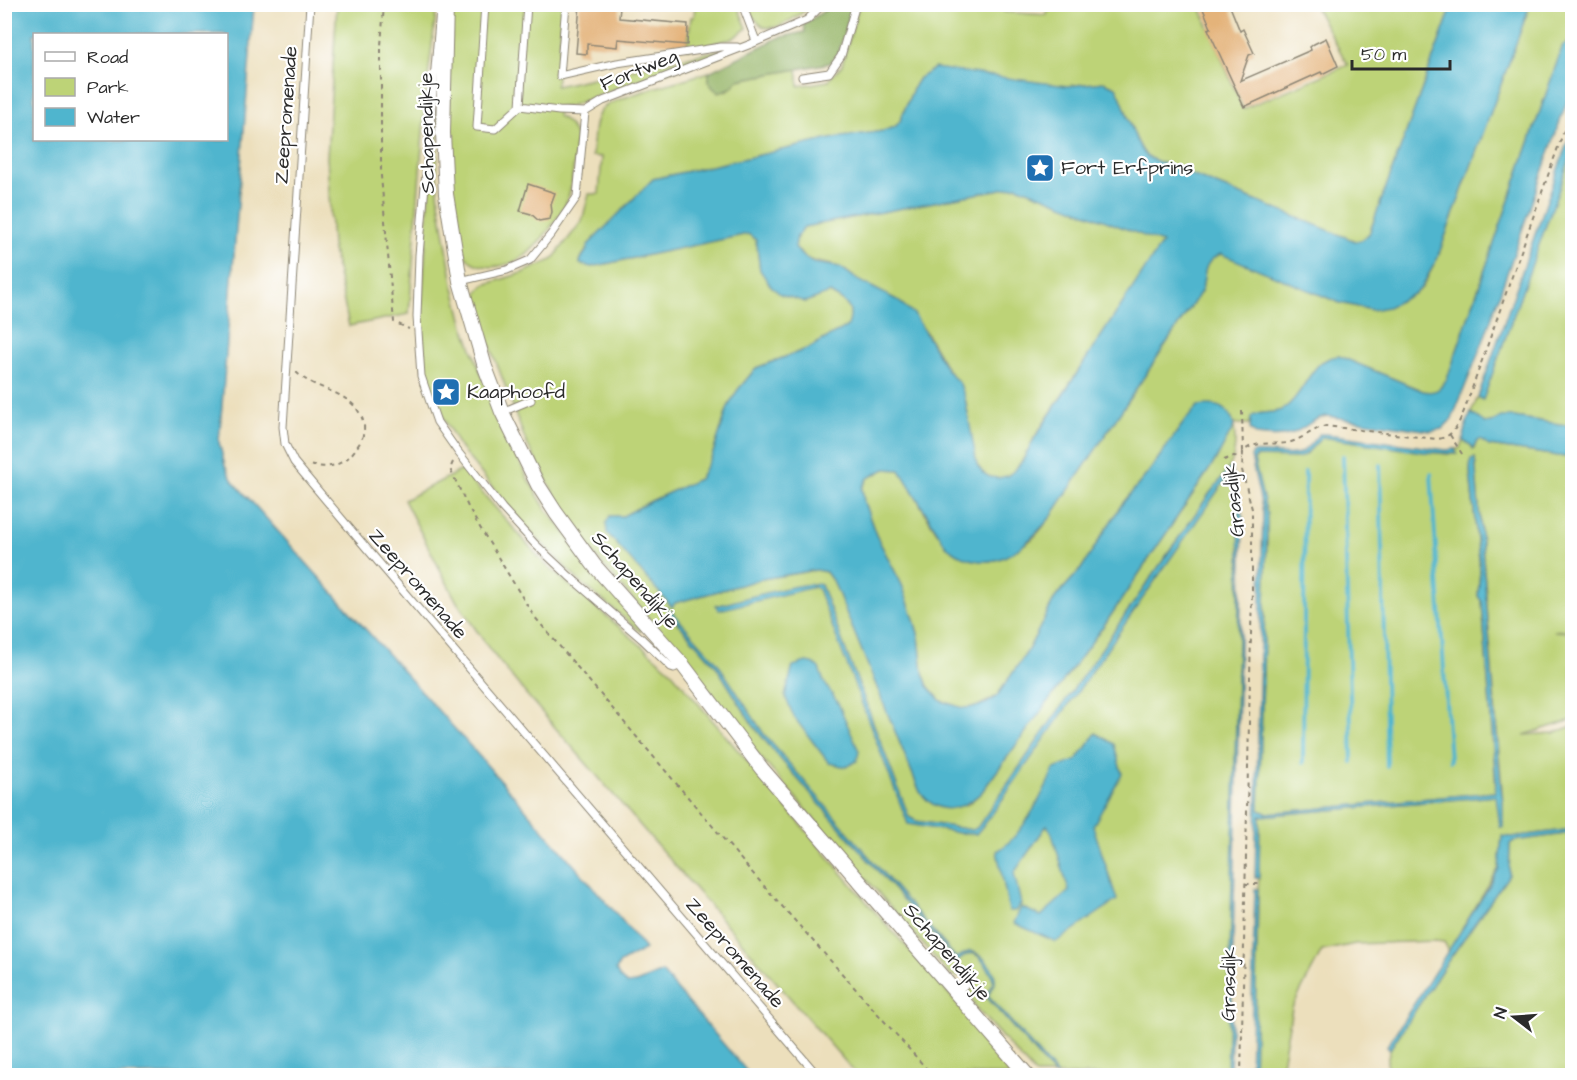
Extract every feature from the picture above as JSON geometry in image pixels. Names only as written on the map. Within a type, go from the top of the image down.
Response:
[{"type":"street","name":"Schapendijkje","points":[[446,4],[443,133],[446,194],[459,282],[479,348],[502,412],[521,455],[556,513],[594,565],[682,663],[762,769],[1028,1076]]},
{"type":"lane","name":"Zeepromenade","points":[[310,4],[287,360],[285,444],[294,462],[818,1076]]},
{"type":"lane","points":[[440,4],[420,244],[417,333],[421,376],[437,422],[502,508],[535,544],[671,667],[674,668],[682,663]]},
{"type":"lane","points":[[485,4],[477,127],[495,129],[520,106],[527,4]]},
{"type":"lane","points":[[566,4],[560,76],[617,63],[721,47],[742,47]]},
{"type":"lane","points":[[742,4],[756,42]]},
{"type":"lane","name":"Fortweg","points":[[459,282],[507,270],[530,260],[552,232],[577,197],[585,112],[603,101],[807,20],[823,4]]},
{"type":"lane","points":[[802,77],[829,74],[841,56],[856,4]]},
{"type":"lane","points":[[520,106],[585,112]]},
{"type":"lane","points":[[502,412],[531,400]]},
{"type":"lane","points":[[956,993],[972,978]]},
{"type":"path","points":[[384,4],[381,46],[381,176],[394,322],[417,333]]},
{"type":"path","points":[[1464,457],[1450,435],[1458,426],[1464,411],[1572,108]]},
{"type":"path","points":[[287,360],[308,383],[340,394],[352,402],[363,419],[364,436],[350,458],[333,466],[320,467],[294,462]]},
{"type":"path","points":[[1242,411],[1243,452]]},
{"type":"path","name":"Grasdijk","points":[[1241,1076],[1252,590],[1252,509],[1242,470],[1243,452],[1251,445],[1290,442],[1318,427],[1326,426],[1436,439],[1450,435]]},
{"type":"path","points":[[458,452],[450,469],[470,511],[533,615],[749,869],[933,1076]]},
{"type":"path","points":[[1224,460],[1234,456],[1242,458]]},
{"type":"path","points":[[1245,884],[1263,884]]},
{"type":"green space","points":[[337,5],[437,5],[426,94],[409,314],[349,326],[332,245],[327,157]]},
{"type":"green space","points":[[452,5],[563,5],[556,86],[725,49],[720,56],[633,82],[567,107],[558,107],[558,116],[569,125],[576,137],[571,186],[564,206],[549,229],[526,255],[509,264],[489,267],[472,262],[465,255],[457,233],[449,159],[448,108]]},
{"type":"green space","points":[[695,5],[737,5],[747,28],[732,39],[687,49]]},
{"type":"green space","points":[[747,5],[812,5],[785,23],[771,28],[761,25],[751,14]]},
{"type":"green space","points":[[833,5],[853,5],[838,54],[830,63],[738,80],[731,88],[719,92],[712,86],[709,81],[709,72],[778,38],[805,32],[804,24]]},
{"type":"green space","points":[[859,5],[1004,5],[1004,12],[1047,15],[1049,5],[1199,5],[1243,109],[1348,65],[1316,9],[1322,5],[1451,5],[1369,234],[1362,240],[1355,241],[1147,157],[1133,132],[1116,87],[1104,82],[1067,86],[919,78],[900,121],[895,127],[835,138],[653,179],[588,245],[580,261],[580,264],[592,267],[748,234],[756,240],[760,270],[805,302],[829,293],[847,305],[850,313],[848,326],[809,348],[756,368],[737,391],[728,407],[712,456],[699,479],[623,516],[610,516],[675,603],[762,579],[816,570],[826,572],[834,583],[920,792],[967,805],[981,793],[1107,621],[1217,458],[1234,426],[1234,455],[1228,470],[977,828],[972,830],[916,821],[909,817],[821,585],[794,587],[717,606],[819,586],[910,822],[976,833],[1229,474],[1241,518],[1230,1075],[1056,1075],[985,995],[1054,1075],[1036,1075],[975,1007],[970,992],[976,980],[970,973],[958,977],[949,974],[742,736],[698,675],[591,551],[569,521],[526,442],[474,297],[484,285],[522,273],[552,260],[582,221],[589,194],[599,194],[602,157],[592,156],[595,123],[604,107],[637,93],[709,72],[709,81],[727,91],[738,80],[797,69],[799,86],[828,81],[842,65]],"holes":[[[667,608],[718,667],[766,738],[957,959],[957,962],[771,748],[753,725],[716,666]]]},
{"type":"green space","points":[[1530,5],[1572,5],[1572,42],[1563,45],[1447,379],[1438,391],[1431,393],[1423,391],[1339,356],[1321,363],[1286,407],[1278,411],[1259,413],[1251,417],[1250,424],[1233,424],[1232,419],[1184,422],[1148,473],[1122,504],[1081,569],[1055,598],[1027,652],[997,696],[976,707],[963,708],[941,701],[928,686],[923,673],[919,637],[913,616],[902,585],[876,535],[864,502],[862,488],[868,478],[885,469],[900,470],[929,520],[952,549],[967,557],[984,560],[1003,554],[1031,540],[1050,518],[1202,290],[1206,268],[1215,256],[1221,253],[1340,303],[1372,310],[1422,288],[1437,259]]},
{"type":"green space","points":[[436,92],[439,92],[437,176],[439,202],[453,284],[463,323],[480,371],[500,422],[528,479],[546,509],[643,627],[640,631],[579,581],[519,520],[459,446],[436,404],[425,369],[421,316]]},
{"type":"green space","points":[[1572,153],[1572,426],[1514,417],[1484,423],[1471,413],[1478,397],[1483,399]]},
{"type":"green space","points":[[1017,186],[1163,243],[1034,438],[1018,467],[1006,477],[998,479],[988,476],[978,467],[973,452],[966,402],[962,391],[918,321],[895,300],[844,269],[810,260],[795,247],[797,235],[804,227]]},
{"type":"green space","points":[[1322,437],[1446,454],[1457,454],[1455,449],[1459,449],[1463,441],[1474,449],[1477,441],[1480,440],[1490,446],[1572,458],[1572,604],[1570,605],[1572,606],[1572,629],[1554,631],[1572,632],[1572,720],[1524,735],[1554,733],[1572,726],[1572,829],[1502,837],[1499,868],[1447,954],[1444,942],[1435,941],[1355,944],[1322,951],[1292,1008],[1280,1075],[1254,1076],[1260,816],[1496,796],[1503,802],[1475,458],[1471,459],[1470,471],[1480,571],[1478,596],[1482,602],[1495,792],[1266,813],[1259,810],[1267,536],[1254,460],[1259,456],[1298,458],[1306,454]]},
{"type":"green space","points":[[462,470],[546,565],[669,669],[876,913],[1022,1075],[857,1075],[526,694],[490,650],[457,602],[404,500]]},
{"type":"green space","points":[[1572,833],[1572,1075],[1388,1076],[1387,1061],[1390,1049],[1443,968],[1509,875],[1510,844],[1514,841]]},
{"type":"water","points":[[5,4],[254,5],[219,442],[225,466],[233,481],[480,757],[645,949],[620,963],[616,970],[620,978],[627,984],[636,983],[662,972],[750,1075],[5,1075]]},
{"type":"water","points":[[1451,5],[1530,5],[1437,259],[1421,288],[1415,293],[1388,307],[1372,310],[1340,303],[1221,254],[1215,257],[1206,268],[1202,290],[1050,518],[1028,542],[1003,558],[976,561],[946,546],[900,470],[885,469],[868,478],[862,488],[864,502],[876,535],[902,585],[913,616],[919,637],[923,673],[928,686],[941,701],[963,708],[976,707],[997,696],[1027,652],[1055,598],[1081,569],[1122,504],[1198,406],[1221,407],[1232,419],[1234,426],[1217,458],[1107,621],[981,793],[965,804],[950,809],[942,808],[927,800],[920,792],[834,583],[826,572],[816,570],[762,579],[675,603],[672,607],[607,533],[606,523],[610,516],[623,516],[699,479],[712,456],[728,407],[737,391],[756,368],[809,348],[848,326],[850,319],[847,305],[830,293],[805,302],[780,294],[770,285],[760,270],[756,240],[748,234],[591,267],[580,264],[588,245],[653,179],[835,138],[895,127],[900,121],[919,78],[935,68],[1067,86],[1104,82],[1116,87],[1133,132],[1147,157],[1355,241],[1362,240],[1369,234]],"holes":[[[1017,186],[1162,243],[1034,439],[1023,460],[1007,476],[998,478],[983,473],[977,465],[965,398],[960,384],[947,370],[914,314],[897,300],[858,280],[840,267],[813,263],[800,254],[795,247],[797,236],[804,227]]]},
{"type":"water","points":[[1572,42],[1572,87],[1483,342],[1452,419],[1442,429],[1431,431],[1326,416],[1287,435],[1276,437],[1257,435],[1250,429],[1251,417],[1286,407],[1299,393],[1315,369],[1329,358],[1339,356],[1427,392],[1437,390],[1442,386],[1447,379],[1563,45]]},
{"type":"water","points":[[1572,129],[1572,153],[1483,400],[1478,397]]},
{"type":"water","points":[[1471,413],[1485,423],[1491,423],[1501,417],[1514,417],[1572,426],[1572,458],[1489,446],[1480,440],[1473,449],[1471,445],[1463,441]]},
{"type":"water","points":[[1319,434],[1446,450],[1455,449],[1457,454],[1423,452],[1322,437],[1306,454],[1298,458],[1256,457],[1254,460],[1267,514],[1259,810],[1266,813],[1495,792],[1482,602],[1478,596],[1480,571],[1470,471],[1471,459],[1475,458],[1503,802],[1503,827],[1500,827],[1496,796],[1260,816],[1259,878],[1255,878],[1263,512],[1251,457],[1253,453],[1298,454]]},
{"type":"water","points":[[1229,469],[1232,471],[1243,518],[1230,1075],[1227,1076],[1240,560],[1238,507],[1229,476],[976,834],[908,824],[818,589],[814,587],[719,610],[716,606],[802,585],[821,585],[909,817],[916,821],[972,830],[977,828]]},
{"type":"water","points":[[666,607],[717,662],[764,734],[956,958],[970,951],[975,952],[988,963],[995,978],[988,995],[1057,1075],[1054,1075],[985,995],[993,980],[984,963],[975,954],[965,956],[957,962],[771,748],[753,725],[716,666]]},
{"type":"water","points":[[806,662],[813,663],[819,668],[824,682],[838,703],[859,751],[857,761],[846,767],[829,763],[794,717],[785,696],[793,666]]},
{"type":"water","points":[[1096,733],[1114,744],[1122,774],[1093,826],[1117,900],[1056,942],[1014,923],[1021,907],[1041,916],[1069,891],[1052,834],[1047,825],[1014,873],[1021,904],[1015,911],[1009,911],[997,851],[1006,845],[1023,826],[1054,769],[1077,760]]},
{"type":"water","points":[[1572,829],[1572,833],[1514,841],[1510,844],[1509,875],[1443,968],[1390,1049],[1387,1046],[1491,884],[1499,868],[1502,836],[1512,837]]},
{"type":"water","points":[[1255,889],[1258,889],[1254,1075],[1250,1076]]},
{"type":"building","points":[[580,4],[620,7],[619,18],[688,24],[687,45],[618,39],[617,47],[587,44],[587,54],[576,53]]},
{"type":"building","points":[[1201,4],[1229,4],[1240,31],[1243,29],[1254,53],[1249,55],[1240,81],[1311,50],[1310,47],[1326,38],[1338,66],[1244,107],[1208,29],[1211,28]]},
{"type":"building","points":[[528,184],[555,193],[551,204],[550,219],[539,221],[531,214],[520,211]]},
{"type":"waterway","points":[[1343,456],[1352,762]]},
{"type":"waterway","points":[[1380,465],[1387,767]]},
{"type":"waterway","points":[[1303,763],[1305,472]]},
{"type":"waterway","points":[[1431,474],[1450,761]]},
{"type":"place","name":"Fort Erfprins","points":[[1040,168]]},
{"type":"place","name":"Kaaphoofd","points":[[446,392]]}]
